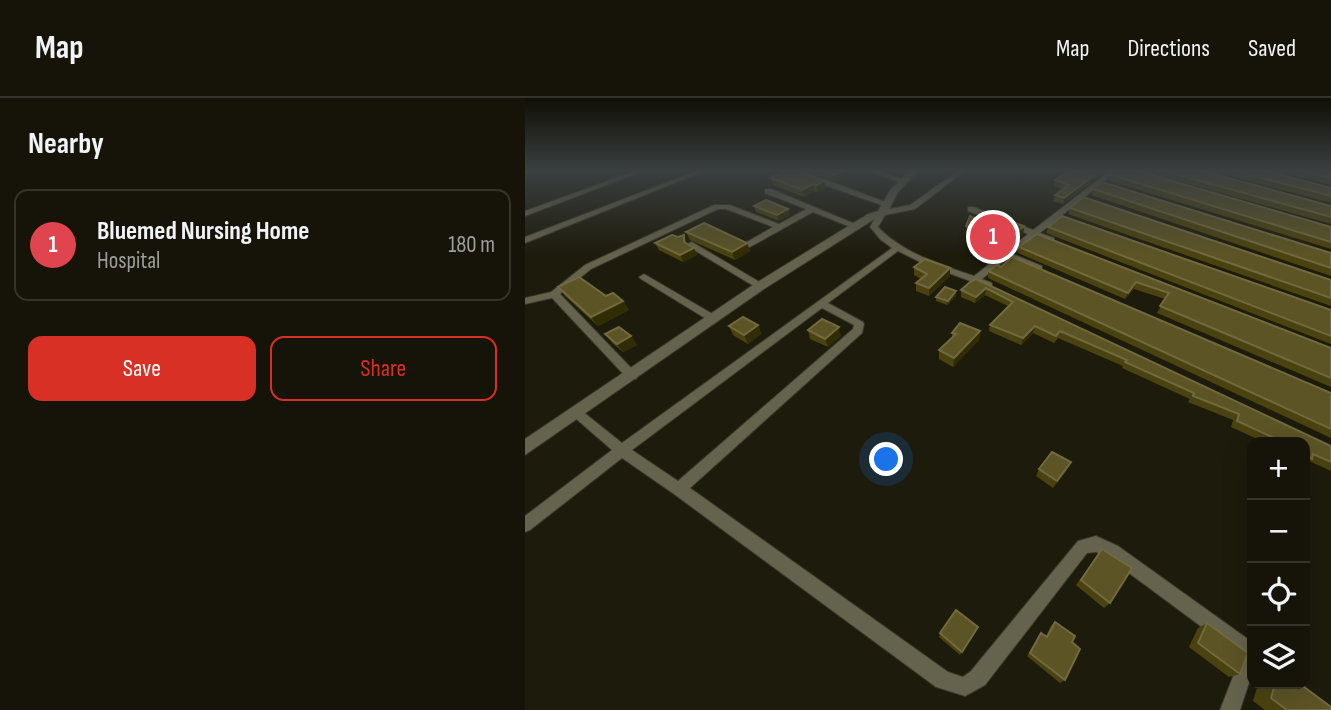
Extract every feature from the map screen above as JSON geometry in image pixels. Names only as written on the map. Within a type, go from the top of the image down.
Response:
[{"type":"street","points":[[525,214],[566,199]]},
{"type":"street","points":[[525,240],[631,199]]},
{"type":"street","points":[[787,199],[856,226]]},
{"type":"street","points":[[861,199],[885,208],[912,206],[923,199]]},
{"type":"street","points":[[890,199],[874,227],[883,239],[949,272],[976,279],[1000,291]]},
{"type":"street","points":[[976,279],[1078,199]]},
{"type":"street","points":[[1085,199],[1092,201]]},
{"type":"street","points":[[525,301],[554,294],[588,267],[717,207],[727,207],[780,227]]},
{"type":"street","points":[[525,448],[760,286],[885,208]]},
{"type":"street","points":[[748,245],[813,209]]},
{"type":"street","points":[[971,209],[1059,243]]},
{"type":"street","points":[[1057,215],[1070,219]]},
{"type":"street","points":[[692,245],[760,286]]},
{"type":"street","points":[[525,526],[624,452],[658,423],[898,247]]},
{"type":"street","points":[[1007,255],[1044,271]]},
{"type":"street","points":[[644,277],[712,318]]},
{"type":"street","points":[[554,294],[632,376]]},
{"type":"street","points":[[679,489],[858,330],[859,324],[820,303]]},
{"type":"street","points":[[578,414],[624,452],[943,680],[965,687],[978,678],[1083,546],[1096,544],[1112,551],[1247,648]]},
{"type":"street","points":[[1230,710],[1247,665]]},
{"type":"building","points":[[1081,199],[1088,199],[1331,280],[1331,298],[1070,208]]},
{"type":"building","points":[[1122,199],[1155,199],[1331,253],[1331,268]]},
{"type":"building","points":[[1189,199],[1233,199],[1331,227],[1331,242]]},
{"type":"building","points":[[1264,199],[1304,199],[1331,206],[1331,217]]},
{"type":"building","points":[[766,200],[788,209],[777,215],[754,206]]},
{"type":"building","points":[[970,216],[994,226],[1004,219],[1024,226],[1006,241],[966,226]]},
{"type":"building","points":[[1062,216],[1331,310],[1331,336],[1048,227]]},
{"type":"building","points":[[704,223],[747,243],[732,252],[686,232]]},
{"type":"building","points":[[1037,234],[1331,348],[1331,378],[1160,306],[1169,293],[1136,282],[1128,293],[1019,247]]},
{"type":"building","points":[[672,235],[684,235],[684,242],[694,248],[680,255],[655,243]]},
{"type":"building","points":[[1012,257],[1331,393],[1331,429],[988,271],[997,265],[1001,267]]},
{"type":"building","points":[[925,259],[950,268],[929,288],[916,283],[927,274],[914,267]]},
{"type":"building","points":[[579,277],[606,296],[613,293],[623,301],[591,317],[558,287]]},
{"type":"building","points":[[976,279],[1331,446],[1331,462],[1313,454],[1312,459],[1310,458],[1310,437],[1272,437],[1237,421],[1239,414],[1193,396],[1194,393],[1125,362],[1127,360],[1060,331],[1056,336],[1035,326],[1023,338],[990,325],[1013,302],[986,288],[976,297],[961,290]]},
{"type":"building","points":[[945,287],[956,291],[948,301],[936,297]]},
{"type":"building","points":[[743,317],[758,325],[744,335],[729,326]]},
{"type":"building","points":[[822,319],[839,327],[825,339],[808,330]]},
{"type":"building","points":[[960,323],[980,331],[954,358],[939,350],[956,334],[952,333]]},
{"type":"building","points":[[619,327],[631,336],[617,344],[605,334]]},
{"type":"building","points":[[1052,452],[1071,462],[1057,481],[1039,469]]},
{"type":"building","points":[[1102,549],[1132,568],[1110,603],[1081,580]]},
{"type":"building","points":[[956,610],[978,627],[962,652],[940,633]]},
{"type":"building","points":[[1055,622],[1075,636],[1072,642],[1080,649],[1065,680],[1030,653],[1041,633],[1047,637]]},
{"type":"building","points":[[1207,623],[1247,652],[1240,674],[1198,643]]},
{"type":"building","points":[[1274,689],[1307,689],[1331,707],[1331,710],[1287,710],[1271,698]]},
{"type":"place","name":"Bluemed Nursing Home","points":[[993,237]]}]
